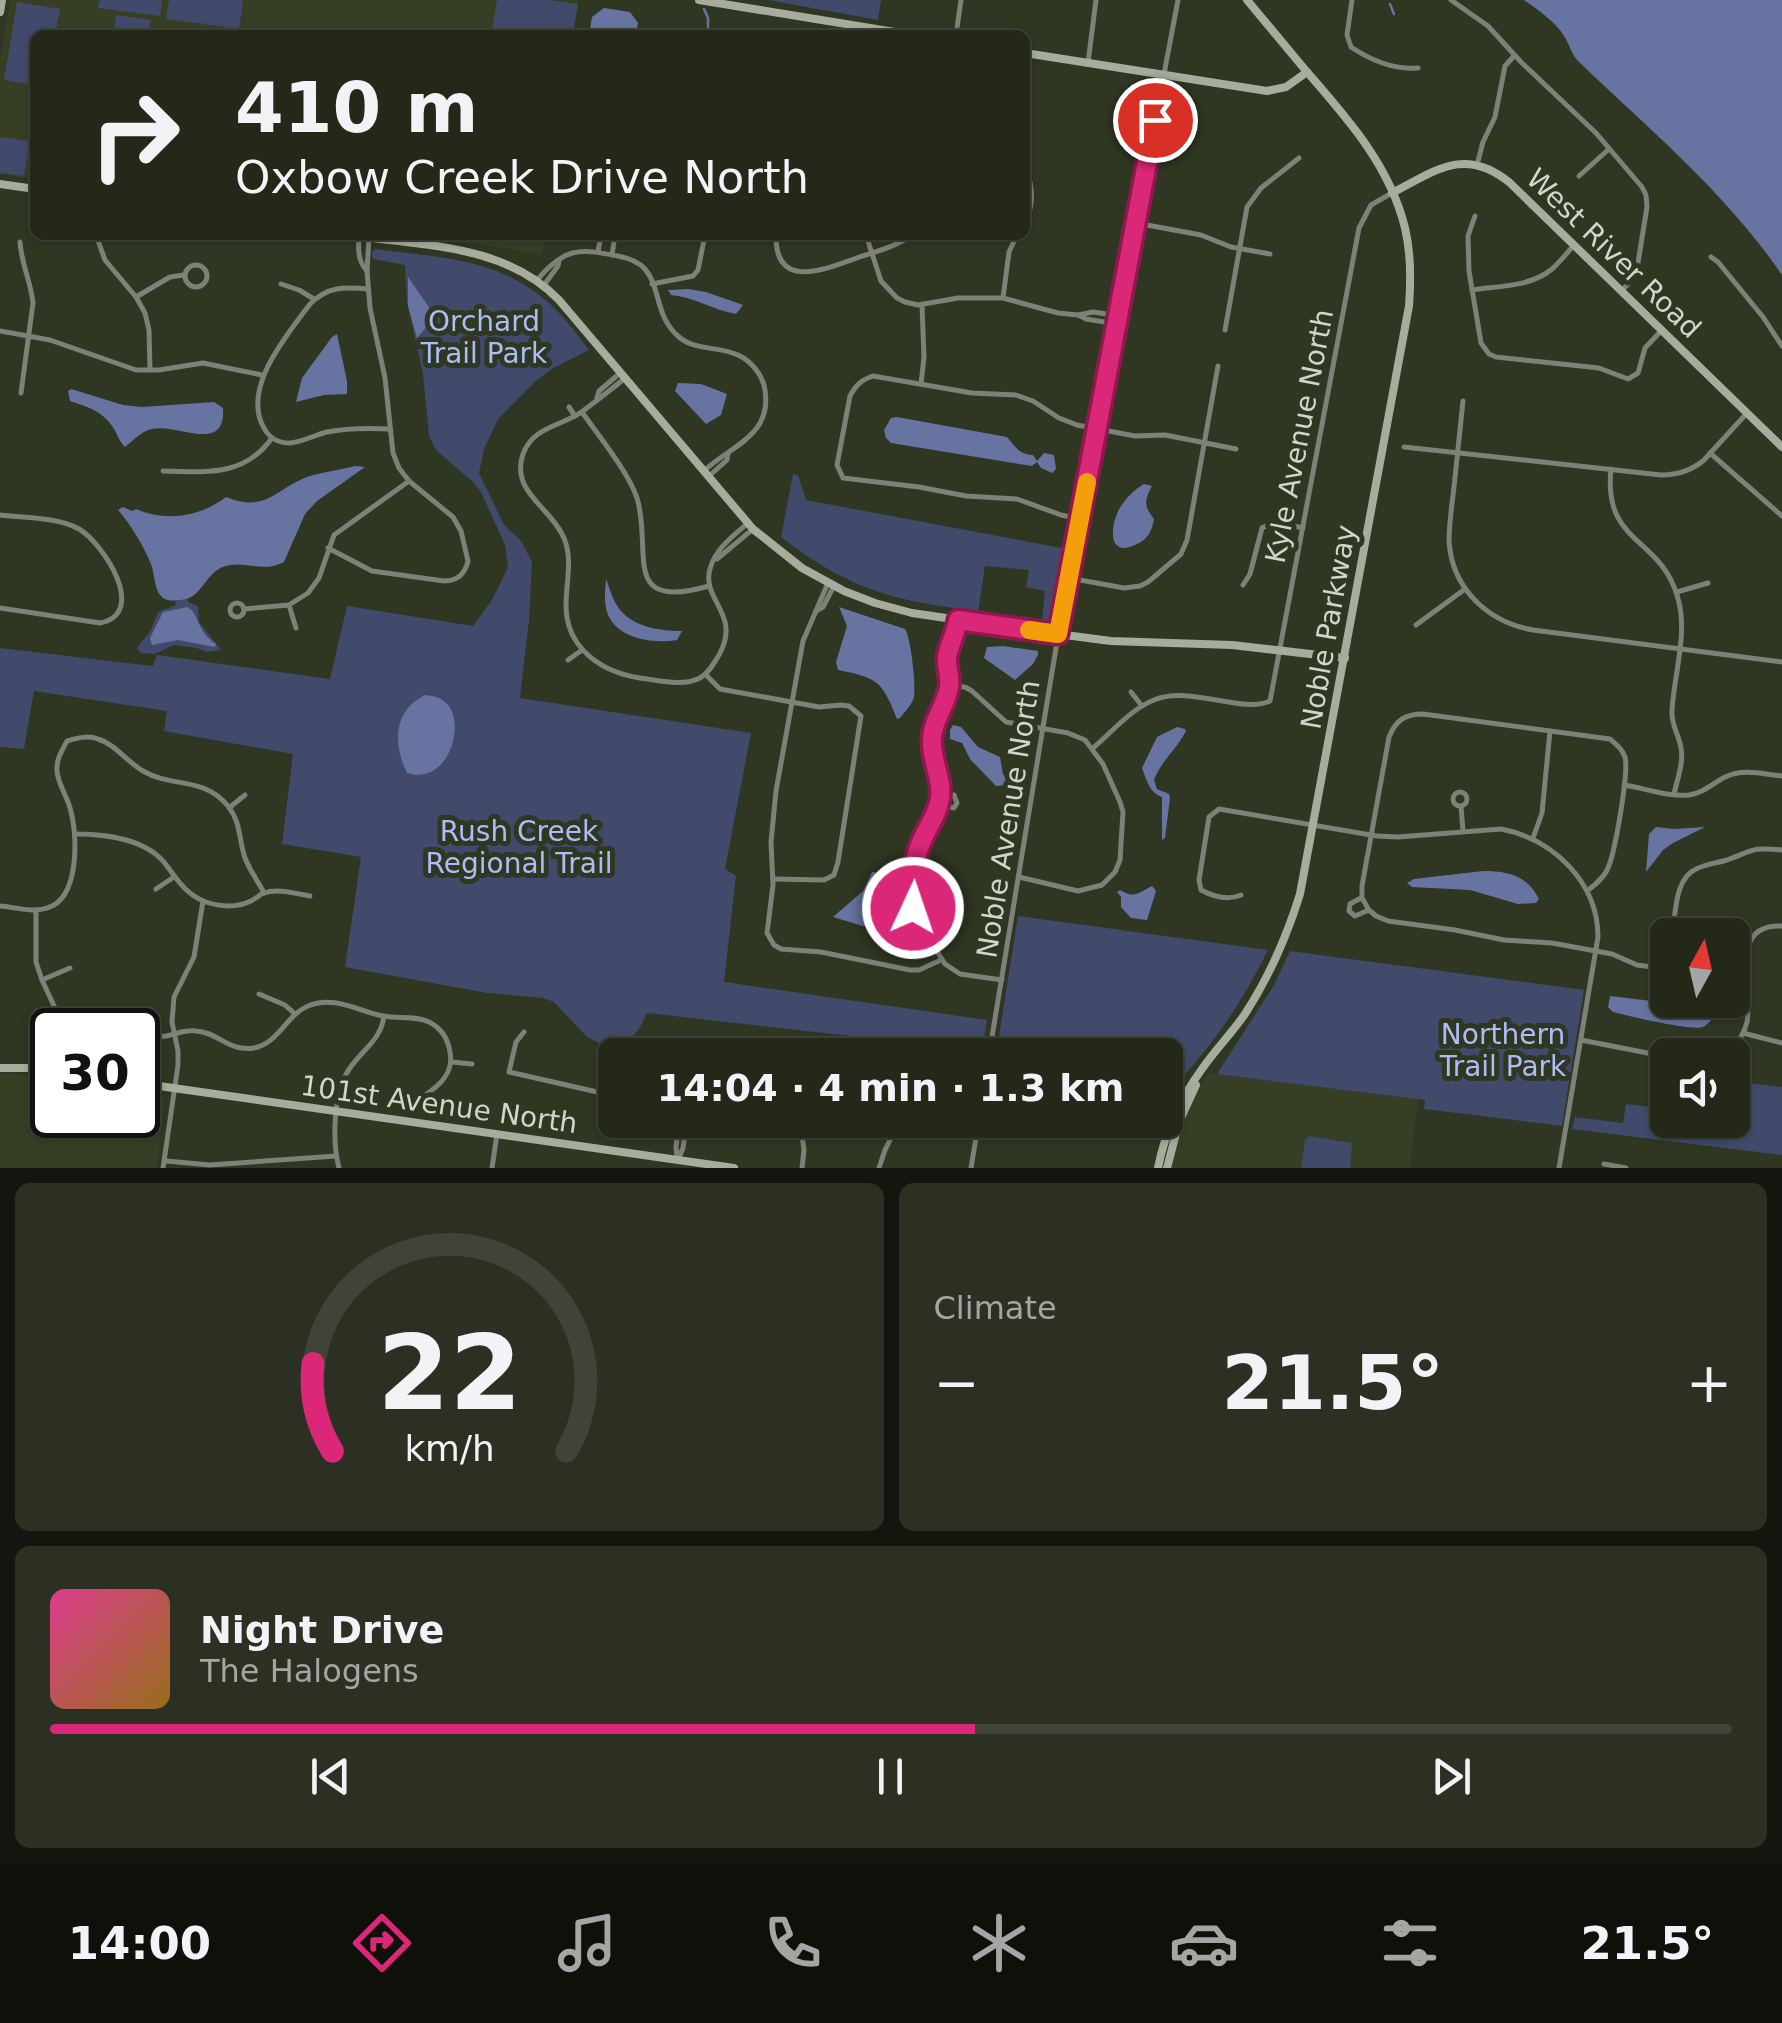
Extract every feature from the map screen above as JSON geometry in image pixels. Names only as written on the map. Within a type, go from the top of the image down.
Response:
[{"type":"street","points":[[0,12],[2,0]]},
{"type":"street","points":[[699,0],[878,30]]},
{"type":"street","points":[[957,30],[961,0]]},
{"type":"street","points":[[1088,63],[1096,0]]},
{"type":"street","name":"Noble Avenue North","points":[[992,1038],[1058,634],[1178,0]]},
{"type":"street","points":[[1247,0],[1358,130],[1392,193],[1447,164],[1476,164],[1495,118],[1505,66],[1515,56]]},
{"type":"street","points":[[1352,0],[1347,35],[1351,48],[1401,69],[1418,68]]},
{"type":"street","points":[[1451,0],[1488,26],[1596,133],[1646,195],[1636,272],[1622,291]]},
{"type":"street","points":[[1030,54],[1267,91],[1286,86],[1307,72]]},
{"type":"street","points":[[1579,176],[1610,150]]},
{"type":"street","points":[[1225,330],[1248,207],[1255,195],[1299,158]]},
{"type":"street","name":"West River Road","points":[[1476,164],[1509,182],[1782,447]]},
{"type":"street","points":[[1030,181],[1030,206]]},
{"type":"street","points":[[0,184],[30,188]]},
{"type":"street","name":"Kyle Avenue North","points":[[1142,706],[1166,696],[1182,695],[1254,704],[1270,701],[1359,228],[1366,211],[1392,193]]},
{"type":"street","name":"Noble Parkway","points":[[1167,1168],[1186,1105],[1217,1051],[1260,990],[1300,894],[1410,306],[1406,231],[1392,193]]},
{"type":"street","points":[[1475,216],[1468,236],[1468,255],[1481,343],[1489,354],[1496,358],[1599,368],[1628,378],[1638,373],[1645,348],[1662,330]]},
{"type":"street","points":[[1136,223],[1270,254]]},
{"type":"street","points":[[99,240],[108,265],[145,312],[150,330],[150,370]]},
{"type":"street","points":[[328,548],[378,572],[444,581],[461,576],[468,560],[458,526],[446,510],[409,481],[391,446],[385,378],[374,332],[367,272],[359,255],[363,240]]},
{"type":"street","points":[[384,240],[483,255],[512,265],[540,282],[751,526],[802,568],[831,584],[888,607],[954,620],[1112,641],[1206,643],[1344,658]]},
{"type":"street","points":[[598,252],[599,240]]},
{"type":"street","points":[[612,255],[614,240]]},
{"type":"street","points":[[652,284],[694,276],[704,240]]},
{"type":"street","points":[[777,240],[781,258],[805,273],[905,240]]},
{"type":"street","points":[[868,240],[881,280],[905,302],[922,305],[958,298],[1003,298],[1058,313],[1118,316]]},
{"type":"street","points":[[1003,298],[1009,252],[1015,240]]},
{"type":"street","points":[[20,242],[22,266],[32,297],[20,394]]},
{"type":"street","points":[[1472,290],[1540,277],[1574,245]]},
{"type":"street","points":[[540,282],[552,262],[577,250],[638,262],[652,284],[665,320],[680,338],[697,346],[738,354],[748,362],[763,382],[765,406],[760,425],[728,454],[718,458],[706,474]]},
{"type":"street","points":[[1712,257],[1782,346]]},
{"type":"street","points":[[196,264],[206,270],[207,276],[204,284],[197,287],[187,283],[184,276],[189,266],[196,264]]},
{"type":"street","points":[[136,298],[170,277],[184,276]]},
{"type":"street","points":[[281,284],[314,299]]},
{"type":"street","points":[[368,289],[339,287],[314,299],[262,375],[260,418],[272,438],[280,442],[339,430],[389,428]]},
{"type":"street","points":[[921,384],[922,305]]},
{"type":"street","points":[[1078,314],[1117,324]]},
{"type":"street","points":[[0,331],[50,340],[128,368],[150,370],[203,363],[262,375]]},
{"type":"street","points":[[1069,578],[1132,588],[1148,582],[1181,554],[1218,366]]},
{"type":"street","points":[[622,375],[599,391],[597,398],[578,414],[535,436],[524,451],[521,468],[525,488],[555,522],[566,543],[567,614],[582,650],[596,663],[625,676],[684,682],[705,674],[722,649],[726,624],[724,610],[709,586],[710,570],[718,552],[751,526]]},
{"type":"street","points":[[1080,519],[1005,497],[966,496],[842,478],[838,457],[850,396],[858,382],[873,376],[972,393],[1016,395],[1040,404],[1068,422],[1134,436],[1158,434],[1236,448]]},
{"type":"street","points":[[1463,401],[1449,539],[1454,566],[1465,590],[1484,610],[1520,628],[1782,662]]},
{"type":"street","points":[[570,408],[635,492],[648,579],[671,594],[709,586]]},
{"type":"street","points":[[1404,447],[1676,474],[1696,466],[1747,413]]},
{"type":"street","points":[[163,471],[200,472],[236,466],[257,456],[272,438]]},
{"type":"street","points":[[1710,453],[1782,516]]},
{"type":"street","points":[[1611,469],[1611,501],[1618,520],[1663,567],[1676,592],[1682,623],[1672,724],[1682,753],[1674,794]]},
{"type":"street","points":[[244,609],[289,605],[308,593],[316,583],[332,538],[409,481]]},
{"type":"street","points":[[0,515],[62,523],[84,532],[98,546],[123,593],[117,616],[100,623],[0,608]]},
{"type":"street","points":[[1243,585],[1250,574],[1262,528],[1274,522],[1303,528]]},
{"type":"street","points":[[1676,592],[1708,583]]},
{"type":"street","points":[[831,584],[818,602],[803,642],[772,815],[773,879],[767,932],[781,949],[821,952],[910,970],[941,960]]},
{"type":"street","points":[[1416,626],[1465,590]]},
{"type":"street","points":[[289,605],[296,628]]},
{"type":"street","points":[[954,620],[946,645],[950,686],[936,717],[931,750],[941,794],[916,855],[911,894],[916,920],[941,960],[960,974],[1002,980]]},
{"type":"street","points":[[568,660],[582,650]]},
{"type":"street","points":[[705,674],[720,689],[819,707],[849,706],[857,711],[861,721],[834,874],[824,880],[773,879]]},
{"type":"street","points":[[950,686],[972,691],[1006,722],[1076,736],[1092,748],[1110,778],[1123,812],[1120,860],[1102,885],[1078,891],[1019,877]]},
{"type":"street","points":[[1092,748],[1142,706],[1130,692]]},
{"type":"street","points":[[1586,891],[1608,869],[1624,785],[1626,763],[1621,748],[1610,739],[1423,714],[1412,714],[1393,726],[1362,898],[1369,910],[1388,921],[1504,940],[1552,943],[1612,954],[1650,966]]},
{"type":"street","points":[[1533,838],[1542,813],[1550,731]]},
{"type":"street","points":[[0,906],[36,910],[55,905],[68,891],[75,834],[57,772],[58,758],[67,741],[74,738],[96,738],[143,771],[216,794],[236,821],[244,856],[264,893]]},
{"type":"street","points":[[1624,785],[1689,794],[1706,790],[1736,773],[1782,776]]},
{"type":"street","points":[[939,805],[954,808],[957,804],[954,796],[941,794]]},
{"type":"street","points":[[229,808],[245,795]]},
{"type":"street","points":[[1461,806],[1464,831]]},
{"type":"street","points":[[1241,895],[1231,899],[1201,890],[1199,880],[1210,816],[1219,809],[1398,837],[1501,828],[1533,838],[1560,856],[1596,912],[1598,937],[1560,1168]]},
{"type":"street","points":[[75,834],[97,834],[136,844],[165,862],[191,895],[203,901],[229,907],[264,893],[310,896]]},
{"type":"street","points":[[1675,918],[1680,887],[1693,870],[1750,849],[1782,850]]},
{"type":"street","points":[[156,889],[174,877]]},
{"type":"street","points":[[1362,898],[1350,904],[1350,911],[1355,916],[1369,910]]},
{"type":"street","points":[[203,901],[194,957],[174,997],[172,1022],[178,1065],[165,1164],[336,1156]]},
{"type":"street","points":[[36,910],[36,962],[56,1008]]},
{"type":"street","points":[[1750,943],[1756,932],[1782,926]]},
{"type":"street","points":[[42,980],[70,968]]},
{"type":"street","points":[[259,994],[285,1005],[294,1014]]},
{"type":"street","points":[[160,1037],[192,1030],[230,1046],[254,1048],[266,1044],[294,1014],[324,1002],[384,1016],[418,1018],[438,1024],[449,1045],[452,1062],[437,1087],[425,1095]]},
{"type":"street","points":[[339,1168],[334,1134],[342,1084],[347,1071],[374,1042],[384,1016]]},
{"type":"street","points":[[1739,1038],[1746,1018]]},
{"type":"street","points":[[524,1032],[516,1042],[510,1072],[598,1093]]},
{"type":"street","points":[[1743,1033],[1782,1043]]},
{"type":"street","points":[[1581,1040],[1650,1053]]},
{"type":"street","name":"Noble Parkway","points":[[1158,1168],[1168,1128],[1183,1098],[1217,1051]]},
{"type":"street","points":[[452,1062],[472,1064]]},
{"type":"street","points":[[0,1068],[30,1068]]},
{"type":"street","name":"101st Avenue North","points":[[160,1086],[677,1164],[734,1168]]},
{"type":"street","points":[[492,1168],[497,1134]]},
{"type":"street","points":[[677,1164],[678,1138]]},
{"type":"street","points":[[802,1138],[802,1168]]},
{"type":"street","points":[[879,1168],[892,1138]]},
{"type":"street","points":[[971,1168],[976,1138]]},
{"type":"street","points":[[1604,1164],[1626,1168]]},
{"type":"shaded area","points":[[10,0],[578,0],[574,30],[30,30],[30,178],[0,174],[0,58]]},
{"type":"shaded area","points":[[1524,0],[1782,0],[1782,275],[1712,190],[1579,62],[1556,25]]},
{"type":"shaded area","points":[[604,8],[630,12],[638,23],[637,30],[590,30],[592,17]]},
{"type":"shaded area","points":[[448,240],[544,240],[542,254]]},
{"type":"shaded area","points":[[408,277],[433,313],[417,338],[408,306]]},
{"type":"shaded area","points":[[688,289],[743,305],[736,314],[671,295],[668,290]]},
{"type":"shaded area","points":[[337,334],[347,394],[296,402],[302,378]]},
{"type":"shaded area","points":[[678,383],[701,384],[727,394],[721,415],[706,424],[675,391]]},
{"type":"shaded area","points":[[71,389],[142,407],[214,402],[223,408],[222,422],[209,434],[152,429],[125,447],[103,416],[70,401]]},
{"type":"shaded area","points":[[891,418],[1007,437],[1037,461],[1044,453],[1054,455],[1056,469],[1052,473],[1037,462],[1032,466],[891,443],[884,430]]},
{"type":"shaded area","points":[[365,467],[305,514],[284,562],[268,567],[223,567],[194,595],[184,599],[161,596],[144,550],[118,510],[123,507],[171,516],[194,513],[226,497],[261,501],[307,477]]},
{"type":"shaded area","points":[[1144,484],[1152,486],[1146,503],[1154,519],[1152,527],[1141,542],[1120,547],[1113,537],[1117,513]]},
{"type":"shaded area","points":[[606,579],[615,602],[627,617],[653,628],[682,631],[677,640],[636,638],[618,628],[607,612]]},
{"type":"shaded area","points":[[188,607],[215,647],[178,640],[152,645],[150,638],[163,612]]},
{"type":"shaded area","points":[[839,607],[905,629],[914,673],[914,697],[900,718],[897,719],[877,683],[838,670],[836,662],[847,626]]},
{"type":"shaded area","points":[[987,647],[1038,651],[1038,655],[1015,680],[984,658]]},
{"type":"shaded area","points":[[425,695],[447,704],[455,725],[454,738],[443,762],[422,775],[407,773],[398,740],[407,710]]},
{"type":"shaded area","points":[[953,725],[961,727],[978,747],[1000,757],[1007,785],[996,786],[970,759],[962,743],[950,739]]},
{"type":"shaded area","points":[[1177,727],[1186,731],[1154,780],[1157,789],[1170,798],[1162,840],[1162,797],[1151,789],[1142,768],[1157,737]]},
{"type":"shaded area","points":[[1656,827],[1705,827],[1663,850],[1646,872],[1649,834]]},
{"type":"shaded area","points":[[1483,871],[1516,876],[1529,884],[1539,899],[1536,903],[1518,904],[1470,890],[1412,887],[1407,883],[1414,879]]},
{"type":"shaded area","points":[[872,872],[879,877],[878,925],[866,927],[833,917],[863,891]]},
{"type":"shaded area","points":[[1152,886],[1156,891],[1147,920],[1131,918],[1121,907],[1117,892],[1136,894]]},
{"type":"shaded area","points":[[1610,996],[1650,1001],[1650,1018],[1713,1018],[1703,1027],[1686,1027],[1613,1012],[1608,1007]]},
{"type":"shaded area","points":[[0,1073],[30,1075],[30,1138],[160,1138],[160,1092],[165,1100],[157,1168],[0,1168]]},
{"type":"shaded area","points":[[1208,1073],[1418,1099],[1410,1168],[1170,1168],[1178,1138],[1183,1138],[1185,1114]]},
{"type":"green space","points":[[100,0],[162,0],[160,16],[98,8]]},
{"type":"green space","points":[[169,0],[243,0],[239,29],[166,19]]},
{"type":"green space","points":[[497,0],[578,4],[574,30],[492,30]]},
{"type":"green space","points":[[768,0],[881,0],[878,20]]},
{"type":"green space","points":[[17,2],[60,9],[56,30],[30,30],[30,84],[4,80]]},
{"type":"green space","points":[[116,15],[151,20],[150,30],[114,30]]},
{"type":"green space","points":[[0,137],[30,141],[24,176],[0,173]]},
{"type":"green space","name":"Rush Creek Regional Trail","points":[[375,249],[442,257],[505,275],[550,304],[589,350],[537,380],[498,419],[484,449],[479,473],[504,525],[521,541],[532,562],[520,698],[751,733],[725,869],[736,876],[724,982],[987,1020],[984,1038],[867,1038],[647,1013],[632,1036],[598,1038],[598,1042],[587,1037],[554,1002],[543,998],[487,993],[345,967],[361,857],[282,844],[293,754],[164,731],[167,711],[34,691],[24,749],[0,747],[0,648],[153,666],[157,655],[330,679],[347,606],[473,626],[492,600],[508,567],[505,545],[481,492],[436,450],[429,436],[423,374],[407,302],[405,265],[373,259]]},
{"type":"green space","points":[[793,474],[798,475],[806,500],[1067,549],[1052,621],[1042,620],[1045,591],[1026,587],[1029,570],[985,566],[978,612],[892,596],[834,572],[781,537]]},
{"type":"green space","points":[[188,598],[188,602],[198,606],[199,622],[221,650],[206,652],[174,645],[155,654],[141,653],[137,648],[151,630],[158,612],[176,605],[175,600]]},
{"type":"green space","points":[[1018,916],[1268,950],[1239,1002],[1183,1076],[1183,1038],[999,1038]]},
{"type":"green space","name":"Northern Trail Park","points":[[1290,951],[1584,990],[1562,1126],[1424,1109],[1425,1100],[1217,1074],[1274,985]]},
{"type":"green space","points":[[1750,1083],[1782,1087],[1782,1155],[1572,1129],[1575,1117],[1623,1123],[1626,1104],[1650,1107],[1650,1138],[1750,1138]]},
{"type":"green space","points":[[1309,1136],[1352,1143],[1350,1168],[1301,1168]]},
{"type":"waterway","points":[[1390,4],[1394,14]]},
{"type":"waterway","points":[[704,9],[708,30]]},
{"type":"slow traffic","points":[[1029,630],[1058,634],[1087,482]]},
{"type":"route","points":[[913,908],[913,869],[941,794],[932,738],[936,717],[948,692],[947,656],[958,620],[1058,634],[1155,120]]},
{"type":"park label","name":"Orchard Trail Park","points":[[484,337]]}]
